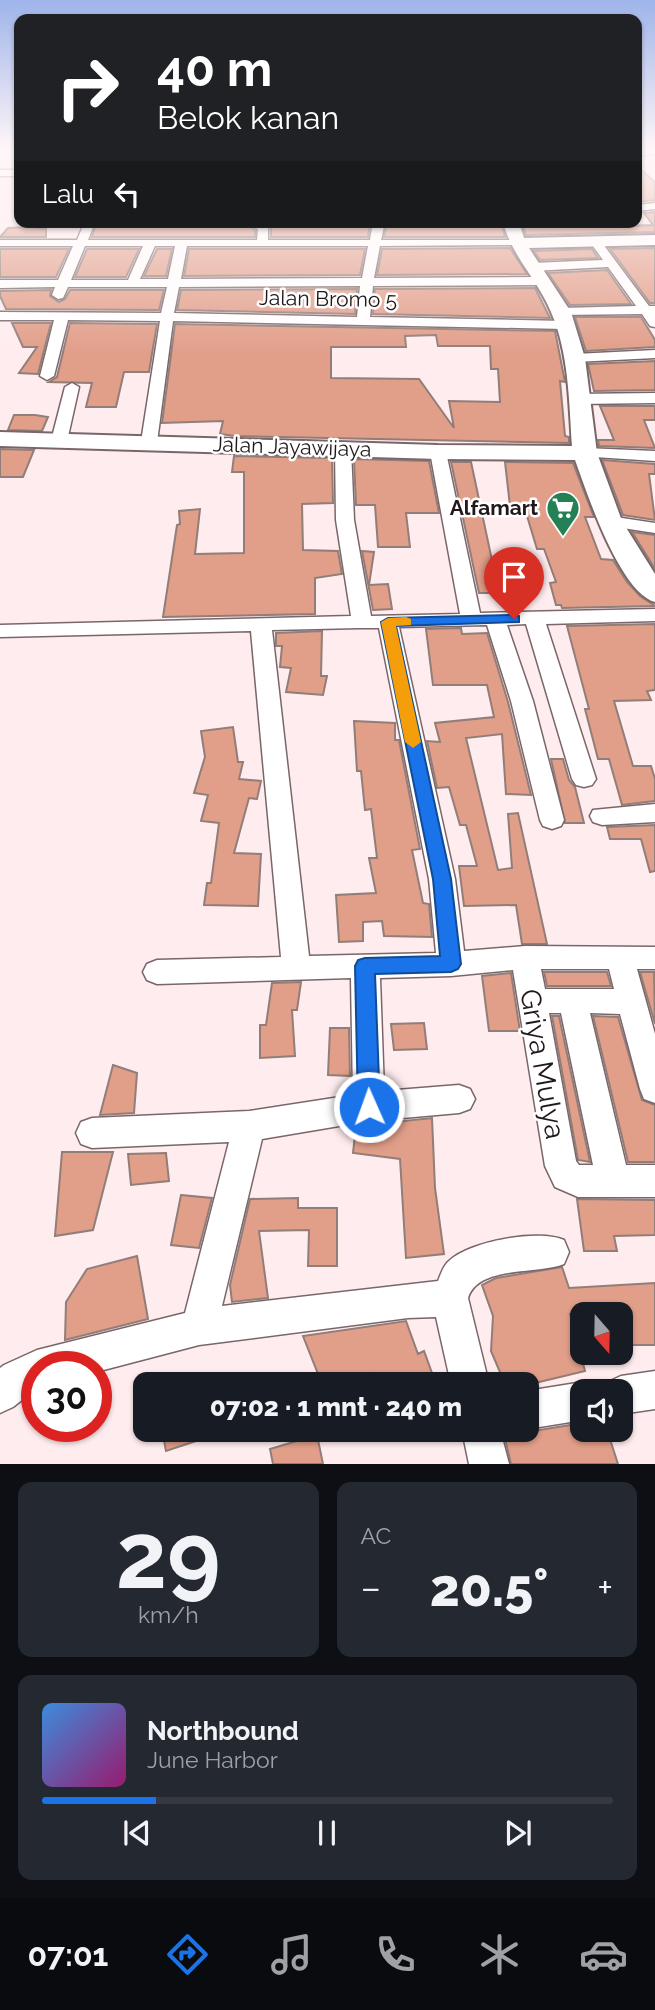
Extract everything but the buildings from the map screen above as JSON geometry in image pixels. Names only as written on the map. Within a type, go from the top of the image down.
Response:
[{"type":"main road","points":[[514,233],[596,242],[655,240]]},
{"type":"main road","points":[[514,233],[563,318],[575,358],[584,453],[609,521],[636,568],[655,593]]},
{"type":"main road","name":"Jalan Jayawijaya","points":[[0,439],[438,452],[584,453]]},
{"type":"street","points":[[47,376],[54,316],[64,283],[87,228]]},
{"type":"street","points":[[262,242],[263,228]]},
{"type":"street","points":[[363,320],[367,282],[378,228]]},
{"type":"street","points":[[134,281],[135,272],[163,230]]},
{"type":"street","points":[[0,243],[376,242],[514,233]]},
{"type":"street","points":[[149,442],[167,317],[182,242]]},
{"type":"street","points":[[596,242],[650,310],[655,323]]},
{"type":"street","points":[[0,284],[134,281],[367,282],[536,274],[611,263]]},
{"type":"street","name":"Jalan Bromo 5","points":[[0,316],[363,320],[563,318],[650,310]]},
{"type":"street","points":[[575,358],[655,354]]},
{"type":"street","points":[[60,440],[72,387]]},
{"type":"street","points":[[577,399],[655,398]]},
{"type":"street","points":[[343,449],[345,520],[362,623]]},
{"type":"street","points":[[438,452],[470,614]]},
{"type":"street","points":[[584,453],[655,456]]},
{"type":"street","points":[[609,521],[655,528]]},
{"type":"street","points":[[0,631],[655,615]]},
{"type":"street","points":[[534,618],[584,779]]},
{"type":"street","points":[[495,620],[522,701],[552,820]]},
{"type":"street","points":[[388,622],[442,879],[451,964]]},
{"type":"street","points":[[261,625],[296,968]]},
{"type":"street","points":[[602,816],[655,813]]},
{"type":"street","points":[[157,972],[451,964],[525,957]]},
{"type":"street","name":"Griya Mulya","points":[[655,958],[525,957],[561,1166],[567,1176],[578,1181],[655,1181]]},
{"type":"street","points":[[620,958],[655,1089]]},
{"type":"street","points":[[365,966],[369,1107]]},
{"type":"street","points":[[573,1000],[613,1180]]},
{"type":"street","points":[[533,1002],[631,1002]]},
{"type":"street","points":[[92,1133],[249,1126],[369,1107],[459,1099]]},
{"type":"street","points":[[199,1327],[249,1126]]},
{"type":"street","points":[[467,1372],[450,1298],[460,1274],[486,1261],[552,1252]]},
{"type":"street","points":[[107,1351],[199,1327],[408,1300],[450,1298]]},
{"type":"street","points":[[0,1394],[21,1376]]},
{"type":"street","points":[[633,1393],[655,1390]]},
{"type":"street","points":[[539,1408],[570,1403]]},
{"type":"street","points":[[484,1442],[489,1464]]},
{"type":"slow traffic","points":[[406,622],[388,622],[413,742]]},
{"type":"place","name":"Alfamart","points":[[563,538]]},
{"type":"route","points":[[369,1107],[365,966],[451,964],[442,879],[388,622],[514,619]]}]
